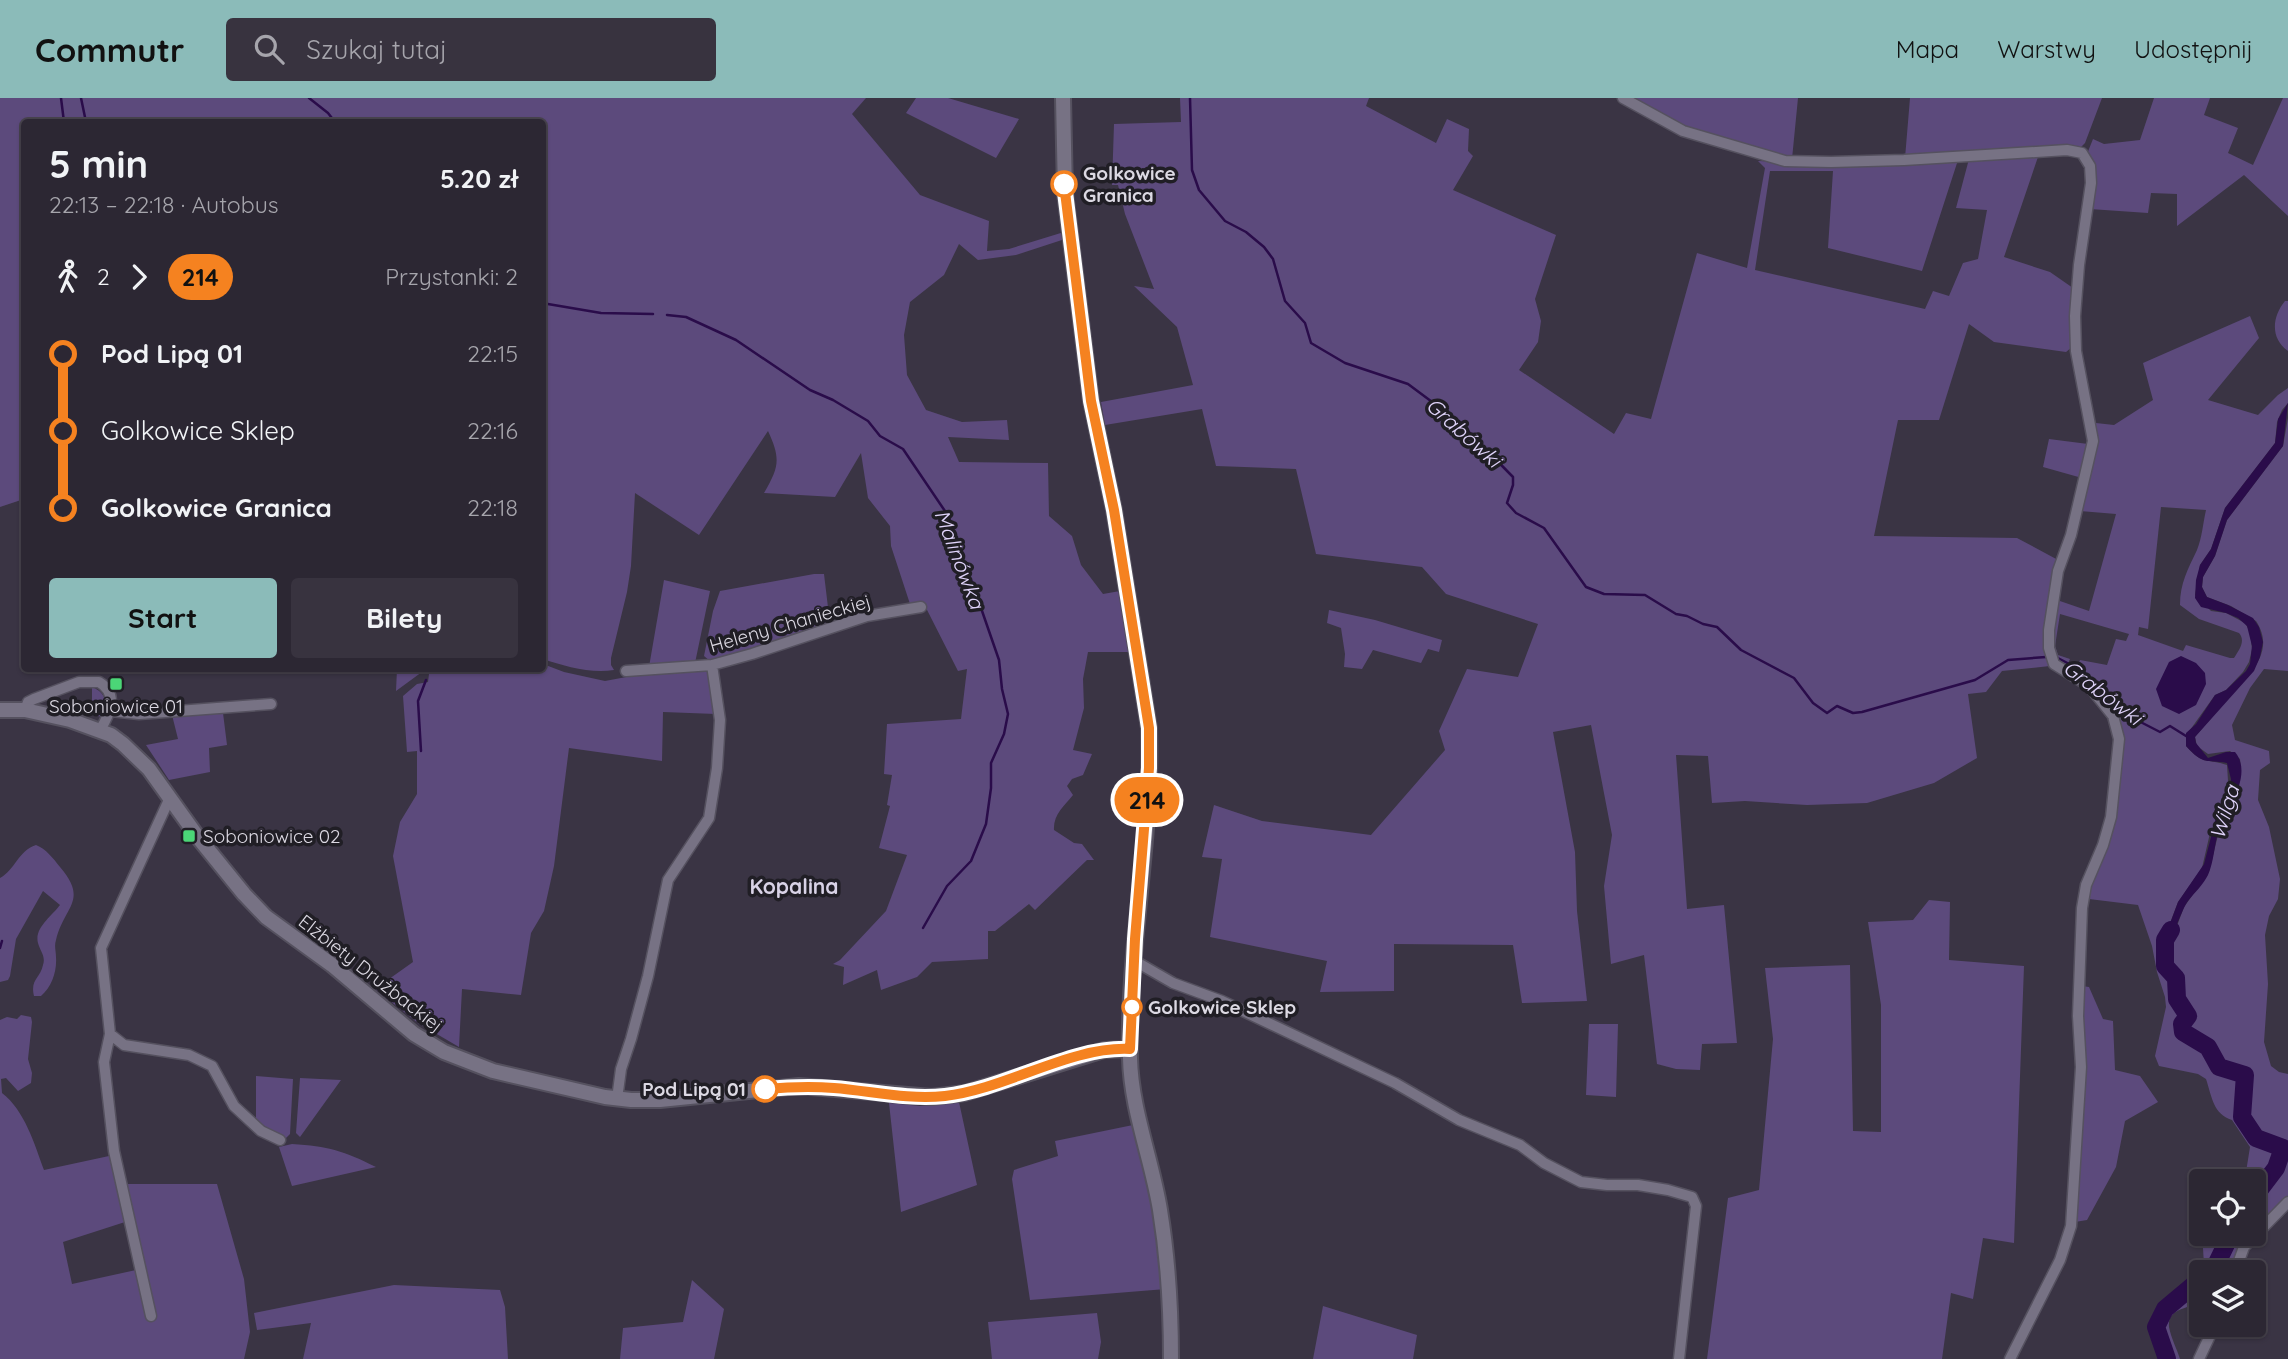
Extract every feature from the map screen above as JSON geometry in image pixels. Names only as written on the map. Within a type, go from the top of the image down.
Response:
[{"type":"street","points":[[1063,98],[1065,193],[1091,401],[1114,510],[1149,728],[1149,768],[1133,963],[1130,1049],[1131,1071],[1160,1210],[1168,1285],[1171,1359]]},
{"type":"street","points":[[1623,98],[1683,131],[1785,161],[1904,160],[2067,150],[2082,153],[2090,166],[2089,204],[2078,265],[2075,316],[2076,351],[2093,441],[2071,535],[2058,571],[2049,648],[2054,664],[2089,686],[2113,716],[2119,738],[2111,817],[2103,845],[2086,885],[2082,908],[2078,1016],[2081,1067],[2071,1226],[2060,1260],[2010,1359]]},
{"type":"street","name":"Heleny Chanieckiej","points":[[626,671],[712,665],[867,617],[921,607]]},
{"type":"street","points":[[617,1099],[621,1069],[648,976],[668,880],[709,818],[717,768],[720,720],[712,665]]},
{"type":"street","points":[[25,710],[28,702],[34,699],[88,680],[99,682],[107,688],[112,704],[100,730]]},
{"type":"street","points":[[111,710],[139,714],[271,705]]},
{"type":"street","name":"Elżbiety Drużbackiej","points":[[0,710],[25,710],[111,735],[141,760],[203,844],[259,910],[332,965],[421,1039],[461,1060],[493,1072],[617,1099],[660,1100],[799,1086],[919,1097],[944,1096],[998,1083],[1104,1050],[1130,1049]]},
{"type":"street","points":[[151,1316],[114,1152],[104,1062],[110,1034],[101,948],[167,804],[172,800]]},
{"type":"street","points":[[1133,963],[1140,964],[1174,984],[1222,1001],[1326,1049],[1395,1083],[1459,1120],[1520,1145],[1544,1163],[1581,1182],[1638,1185],[1668,1190],[1692,1198],[1696,1206],[1679,1359]]},
{"type":"street","points":[[110,1034],[124,1045],[189,1055],[212,1066],[234,1106],[261,1131],[280,1140]]},
{"type":"street","points":[[2239,1260],[2244,1247],[2288,1202]]},
{"type":"street","points":[[2199,1359],[2209,1337]]},
{"type":"shaded area","points":[[0,98],[866,98],[852,114],[920,195],[989,221],[987,251],[1009,249],[1064,232],[1065,239],[1016,255],[978,260],[959,244],[944,275],[910,302],[904,335],[907,375],[926,410],[962,422],[1007,420],[1009,440],[948,437],[959,462],[1048,463],[1049,516],[1072,536],[1081,565],[1103,594],[1120,591],[1130,652],[1088,652],[1083,679],[1084,708],[1073,750],[1092,754],[1083,775],[1072,779],[1067,786],[1073,795],[1060,811],[1054,825],[1054,830],[1074,843],[1082,844],[1094,860],[1087,860],[1035,910],[1029,904],[995,931],[988,931],[988,959],[932,962],[917,977],[881,990],[877,970],[843,985],[844,967],[833,964],[840,960],[886,911],[907,855],[879,848],[890,806],[887,805],[892,775],[884,774],[887,724],[961,719],[967,669],[958,671],[923,602],[910,604],[891,546],[890,526],[868,498],[861,453],[835,497],[764,493],[776,463],[775,449],[768,431],[699,535],[635,493],[631,566],[611,658],[614,670],[587,670],[546,660],[546,119],[21,119],[21,500],[0,507]]},
{"type":"shaded area","points":[[916,98],[948,98],[1019,119],[996,158],[906,113]]},
{"type":"shaded area","points":[[1180,98],[1369,98],[1366,106],[1436,143],[1447,119],[1469,129],[1468,151],[1473,156],[1453,190],[1556,235],[1535,299],[1541,321],[1538,342],[1519,370],[1614,434],[1626,413],[1651,419],[1697,253],[1747,268],[1765,168],[1758,161],[1834,164],[1958,160],[1922,271],[1828,248],[1833,171],[1770,171],[1755,270],[1925,309],[1933,291],[1949,296],[1963,263],[1978,259],[1987,210],[1956,208],[1969,159],[2039,154],[2004,257],[2050,272],[2073,288],[2072,347],[2066,352],[1994,342],[1969,324],[1939,420],[1898,420],[1874,536],[2017,538],[2058,560],[2050,666],[2002,671],[1986,692],[1968,694],[1977,758],[1934,783],[1867,803],[1712,803],[1708,756],[1676,755],[1687,909],[1724,905],[1737,1043],[1702,1044],[1700,1070],[1676,1069],[1657,1064],[1644,955],[1611,964],[1604,886],[1612,835],[1591,725],[1553,732],[1575,852],[1577,911],[1587,1001],[1522,1003],[1513,945],[1394,944],[1394,991],[1320,992],[1327,961],[1210,937],[1222,859],[1202,857],[1214,805],[1262,821],[1371,835],[1445,750],[1439,731],[1467,669],[1518,677],[1538,624],[1446,594],[1422,567],[1316,554],[1296,469],[1216,466],[1202,409],[1105,425],[1101,402],[1193,385],[1177,327],[1134,286],[1154,289],[1125,214],[1118,185],[1112,185],[1114,124],[1181,122]]},
{"type":"shaded area","points":[[1630,98],[1798,98],[1792,159],[1699,134],[1661,117]]},
{"type":"shaded area","points":[[1910,98],[2102,98],[2085,143],[2078,150],[1905,158]]},
{"type":"shaded area","points":[[2154,98],[2210,98],[2204,115],[2238,128],[2228,153],[2253,165],[2283,98],[2288,98],[2288,216],[2244,175],[2177,226],[2177,194],[2151,193],[2148,213],[2090,209],[2087,154],[2093,139],[2104,144],[2140,140]]},
{"type":"shaded area","points":[[2285,301],[2288,301],[2288,351],[2278,340],[2275,327],[2277,314]]},
{"type":"shaded area","points":[[2250,316],[2259,338],[2208,400],[2258,415],[2288,388],[2288,403],[2277,422],[2275,443],[2225,508],[2211,549],[2200,565],[2195,595],[2211,611],[2226,613],[2245,623],[2250,632],[2252,649],[2243,672],[2226,690],[2215,695],[2190,730],[2186,746],[2192,752],[2201,759],[2227,765],[2229,797],[2210,833],[2202,868],[2178,902],[2160,950],[2168,950],[2184,907],[2209,872],[2224,818],[2236,798],[2241,771],[2240,759],[2230,751],[2208,754],[2197,746],[2195,737],[2251,672],[2261,654],[2263,643],[2256,621],[2231,606],[2207,597],[2202,587],[2203,577],[2215,556],[2227,520],[2283,446],[2288,418],[2288,671],[2264,669],[2250,688],[2232,725],[2235,740],[2269,751],[2270,763],[2260,770],[2258,800],[2269,827],[2280,879],[2278,899],[2269,916],[2265,935],[2268,984],[2264,1042],[2271,1066],[2288,1074],[2288,1198],[2266,1223],[2266,1169],[2246,1169],[2250,1147],[2232,1120],[2217,1109],[2206,1079],[2198,1074],[2159,1066],[2155,1056],[2166,1007],[2165,997],[2138,905],[2089,899],[2093,878],[2105,850],[2121,727],[2075,673],[2080,660],[2107,665],[2116,639],[2126,641],[2129,634],[2060,614],[2055,646],[2058,655],[2070,659],[2066,668],[2055,660],[2051,638],[2057,600],[2089,611],[2116,514],[2080,511],[2096,443],[2096,423],[2114,425],[2153,400],[2143,363]],"holes":[[[2161,507],[2206,510],[2199,545],[2183,583],[2180,605],[2199,619],[2239,633],[2242,642],[2234,658],[2186,645],[2183,651],[2138,635],[2139,627],[2148,629]]]},
{"type":"shaded area","points":[[2049,439],[2088,444],[2082,478],[2043,467]]},
{"type":"shaded area","points":[[824,574],[830,624],[755,651],[710,661],[704,656],[720,591]]},
{"type":"shaded area","points":[[664,580],[710,591],[695,663],[649,667]]},
{"type":"shaded area","points":[[1329,610],[1375,620],[1442,640],[1439,652],[1428,649],[1421,663],[1373,650],[1362,669],[1344,667],[1341,628],[1327,623]]},
{"type":"shaded area","points":[[546,665],[605,681],[637,675],[710,669],[716,714],[663,712],[662,761],[569,748],[554,866],[544,911],[531,933],[521,995],[462,989],[459,1047],[418,1023],[375,989],[413,962],[393,856],[400,822],[417,794],[417,751],[407,752],[403,696],[417,684],[428,682],[429,674],[546,672]]},
{"type":"shaded area","points":[[397,672],[422,672],[396,691]]},
{"type":"shaded area","points":[[92,687],[101,693],[105,700],[99,717],[92,700]]},
{"type":"shaded area","points":[[223,713],[227,745],[209,748],[210,772],[169,780],[146,745],[178,739],[172,715]]},
{"type":"shaded area","points":[[36,845],[57,864],[73,888],[74,896],[55,942],[55,973],[41,996],[34,996],[33,990],[44,962],[37,938],[41,927],[60,905],[43,891],[16,939],[10,976],[8,980],[0,982],[0,878],[25,852]]},
{"type":"shaded area","points":[[1929,900],[1950,902],[1949,960],[2024,966],[2014,1243],[1983,1238],[1973,1299],[1951,1293],[1942,1359],[1707,1359],[1728,1198],[1759,1190],[1773,1039],[1765,968],[1850,965],[1853,1131],[1881,1132],[1881,1005],[1868,922],[1913,920]]},
{"type":"shaded area","points":[[2082,986],[2089,987],[2103,1019],[2113,1021],[2115,1070],[2140,1076],[2158,1102],[2125,1121],[2116,1167],[2087,1220],[2075,1222]]},
{"type":"shaded area","points":[[21,1015],[31,1017],[32,1022],[28,1059],[32,1073],[31,1083],[18,1091],[6,1078],[1,1079],[2,1093],[23,1118],[44,1170],[109,1156],[125,1222],[63,1242],[72,1284],[136,1270],[124,1184],[217,1184],[244,1279],[250,1332],[244,1359],[0,1359],[0,1020],[7,1017],[17,1019]]},
{"type":"shaded area","points":[[1589,1024],[1618,1024],[1616,1097],[1586,1095]]},
{"type":"shaded area","points":[[256,1076],[293,1079],[290,1134],[286,1138],[279,1138],[256,1124]]},
{"type":"shaded area","points":[[300,1078],[341,1080],[300,1137],[296,1133]]},
{"type":"shaded area","points":[[959,1102],[977,1185],[901,1212],[889,1103],[920,1106]]},
{"type":"shaded area","points":[[1133,1125],[1156,1198],[1166,1289],[1030,1300],[1012,1179],[1014,1170],[1058,1156],[1055,1141]]},
{"type":"shaded area","points":[[292,1144],[336,1150],[376,1167],[292,1186],[279,1147]]},
{"type":"shaded area","points":[[2248,1246],[2240,1260],[2204,1260],[2203,1248]]},
{"type":"shaded area","points":[[692,1280],[724,1309],[714,1359],[620,1359],[623,1328],[683,1322]]},
{"type":"shaded area","points":[[394,1285],[500,1290],[505,1307],[508,1359],[303,1359],[311,1323],[257,1330],[254,1313]]},
{"type":"shaded area","points":[[2189,1285],[2189,1306],[2172,1315],[2169,1327],[2180,1359],[2162,1359],[2149,1325],[2153,1314]]},
{"type":"shaded area","points":[[1323,1306],[1417,1335],[1413,1359],[1313,1359]]},
{"type":"shaded area","points":[[1097,1313],[1101,1342],[1098,1359],[992,1359],[988,1322]]},
{"type":"water","points":[[2288,403],[2283,446],[2227,520],[2215,556],[2203,577],[2202,587],[2207,597],[2253,618],[2263,642],[2254,671],[2195,737],[2196,743],[2208,758],[2235,752],[2240,761],[2240,782],[2218,833],[2208,875],[2186,904],[2168,950],[2160,950],[2178,902],[2204,864],[2217,814],[2230,798],[2231,779],[2227,763],[2197,757],[2186,746],[2186,733],[2196,724],[2215,695],[2226,690],[2246,671],[2250,664],[2252,646],[2247,626],[2238,618],[2201,607],[2195,598],[2196,580],[2200,565],[2211,549],[2225,508],[2275,443],[2278,419]]},
{"type":"water","points":[[2181,656],[2196,663],[2205,673],[2206,684],[2196,705],[2179,714],[2162,706],[2156,689],[2169,662]]},
{"type":"waterway","points":[[61,98],[64,119]]},
{"type":"waterway","name":"Malinówka","points":[[81,98],[85,119]]},
{"type":"waterway","points":[[309,98],[333,119]]},
{"type":"waterway","name":"Grabówki","points":[[1190,98],[1192,170],[1199,190],[1225,221],[1246,232],[1264,247],[1273,259],[1285,301],[1305,323],[1311,343],[1345,363],[1408,384],[1459,422],[1513,477],[1507,503],[1516,513],[1544,528],[1586,587],[1604,594],[1645,595],[1676,614],[1717,627],[1741,650],[1794,678],[1813,703],[1827,713],[1837,706],[1853,713],[1862,712],[1975,680],[2008,660],[2046,657]]},
{"type":"waterway","name":"Malinówka","points":[[546,304],[601,313],[653,314]]},
{"type":"waterway","name":"Malinówka","points":[[667,315],[686,317],[736,340],[810,390],[868,421],[880,436],[903,449],[949,517],[961,564],[972,582],[999,660],[1008,714],[1004,734],[991,763],[986,824],[971,861],[947,886],[923,928]]},
{"type":"waterway","name":"Grabówki","points":[[2056,657],[2097,684],[2114,706],[2125,714],[2160,732],[2170,726],[2186,736]]},
{"type":"waterway","points":[[421,751],[418,701],[426,680]]},
{"type":"waterway","name":"Wilga","points":[[2171,930],[2165,940],[2165,966],[2176,978],[2177,999],[2188,1016],[2182,1024],[2183,1032],[2208,1047],[2219,1067],[2245,1075],[2242,1117],[2256,1138],[2283,1148],[2276,1168],[2266,1181]]},
{"type":"waterway","points":[[0,948],[2,941]]},
{"type":"waterway","name":"Wilga","points":[[2218,1260],[2225,1246]]},
{"type":"waterway","name":"Wilga","points":[[2167,1359],[2156,1327],[2165,1309],[2189,1289]]},
{"type":"bus line","name":"214","points":[[765,1089],[813,1086],[919,1097],[954,1095],[1111,1048],[1130,1049],[1133,963],[1150,759],[1149,728],[1114,510],[1091,401],[1064,184]]},
{"type":"place","name":"Golkowice Granica","points":[[1064,184]]},
{"type":"place","name":"Soboniowice 01","points":[[116,684]]},
{"type":"place","name":"Soboniowice 02","points":[[189,836]]},
{"type":"place","name":"Golkowice Sklep","points":[[1132,1007]]},
{"type":"place","name":"Pod Lipą 01","points":[[765,1089]]},
{"type":"district","name":"Kopalina","points":[[794,886]]}]
